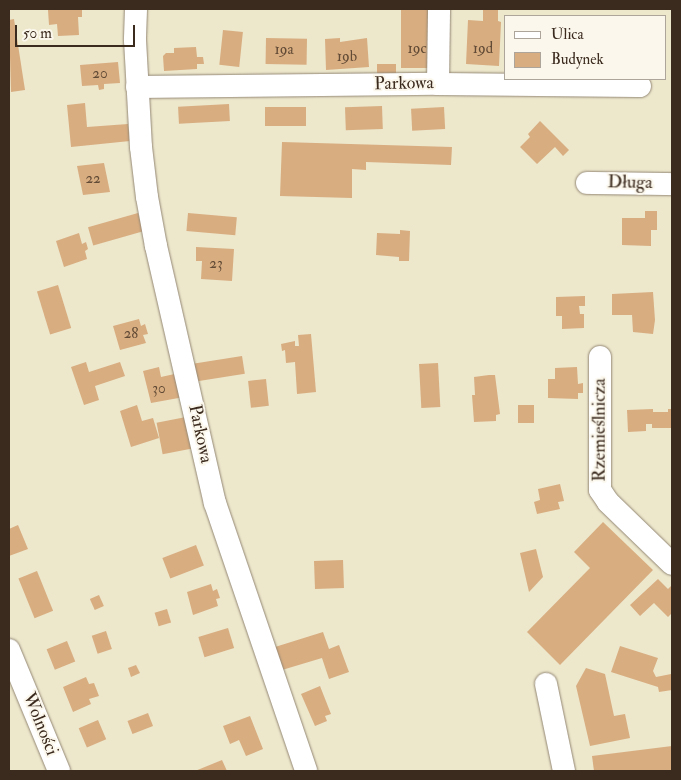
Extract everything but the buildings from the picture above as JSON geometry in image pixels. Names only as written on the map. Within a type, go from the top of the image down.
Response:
[{"type":"street","name":"Parkowa","points":[[136,9],[137,87],[148,205],[215,503],[306,771]]},
{"type":"street","points":[[438,84],[439,9]]},
{"type":"street","name":"Parkowa","points":[[137,87],[438,84],[640,86]]},
{"type":"street","name":"Długa","points":[[587,183],[672,184]]},
{"type":"street","name":"Rzemieślnicza","points":[[600,357],[600,490],[608,502],[672,564]]},
{"type":"street","name":"Wolności","points":[[9,650],[59,771]]},
{"type":"street","points":[[546,684],[564,771]]}]
